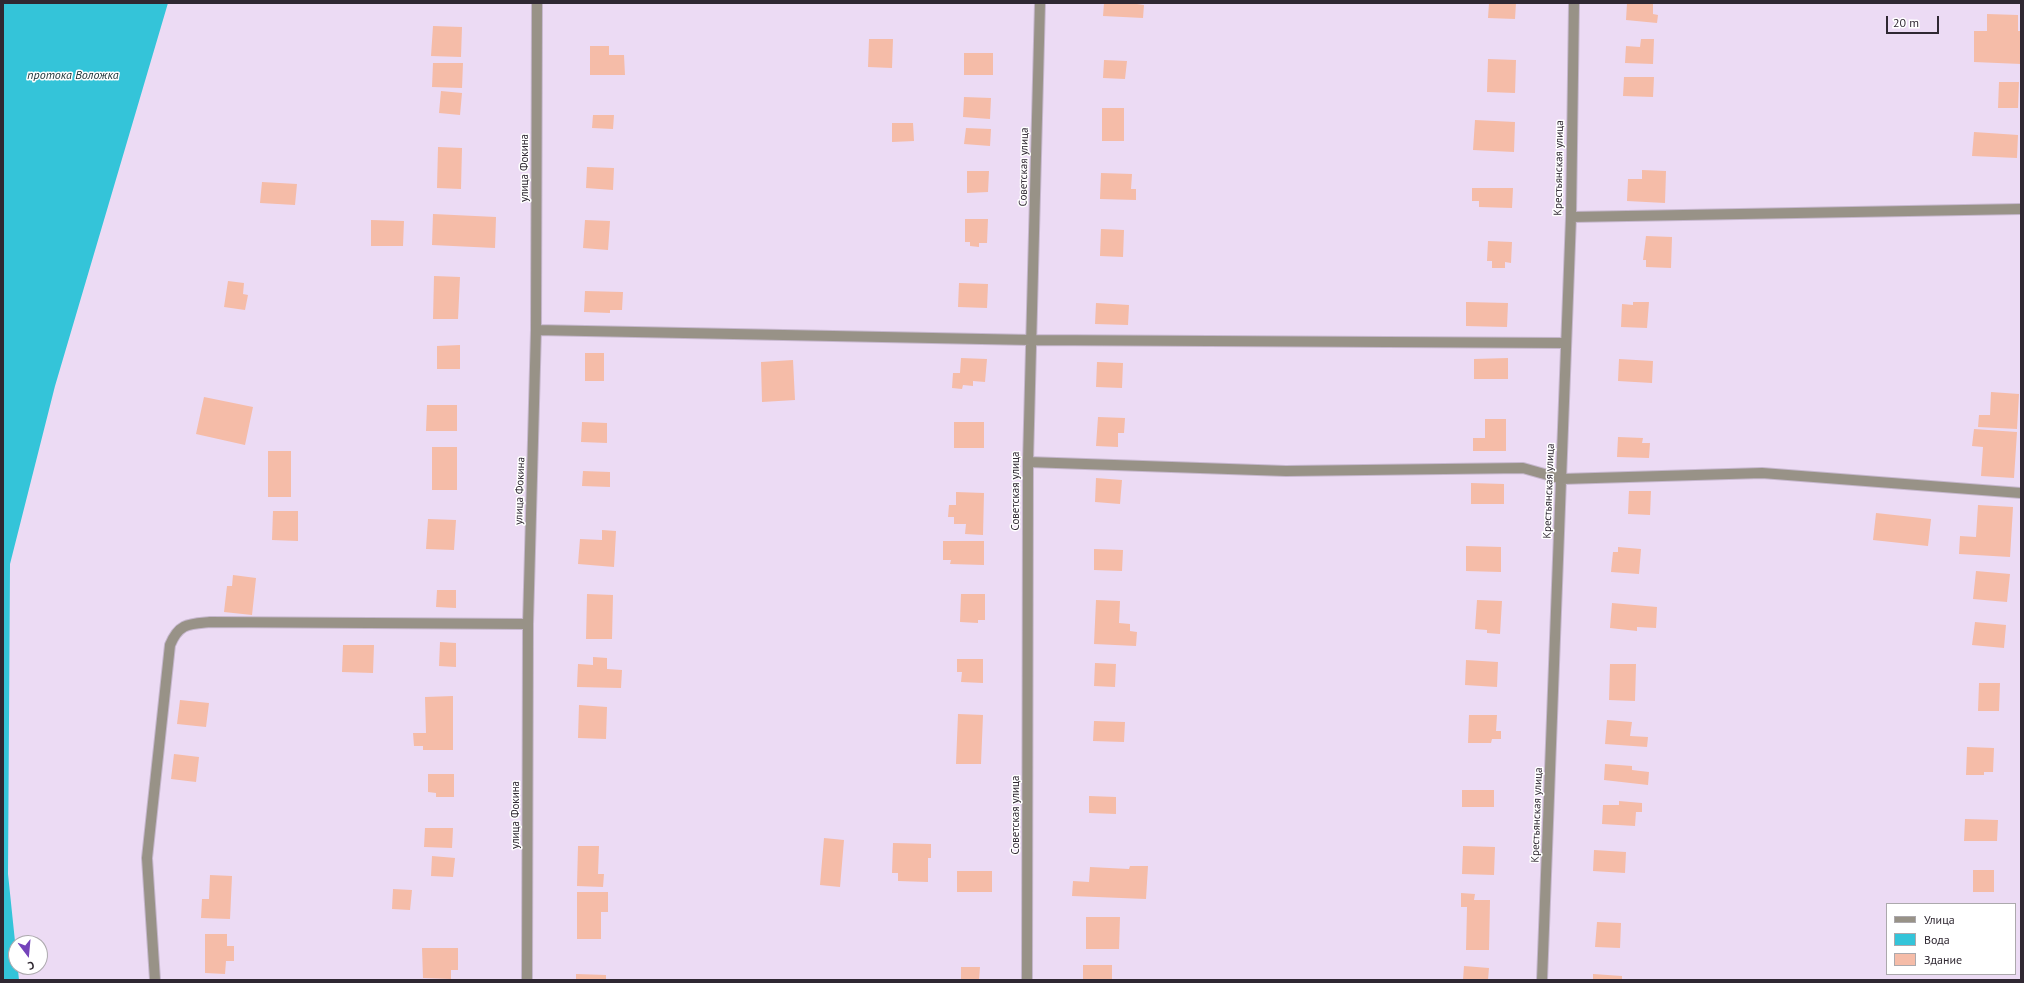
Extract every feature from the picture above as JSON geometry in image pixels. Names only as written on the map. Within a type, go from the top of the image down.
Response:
[{"type":"street","name":"улица Фокина","points":[[527,980],[528,624],[536,330],[537,3]]},
{"type":"street","name":"Советская улица","points":[[1027,980],[1028,462],[1040,3]]},
{"type":"street","name":"Крестьянская улица","points":[[1542,980],[1562,479],[1565,343],[1571,217],[1574,3]]},
{"type":"street","points":[[1571,217],[2021,209]]},
{"type":"street","points":[[536,330],[1031,340],[1565,343]]},
{"type":"street","points":[[1028,462],[1286,471],[1523,468],[1562,479],[1762,474],[2021,493]]},
{"type":"street","points":[[154,980],[147,858],[170,645],[174,635],[182,627],[210,622],[528,624]]},
{"type":"water","name":"протока Воложка","points":[[3,3],[168,3],[55,386],[10,564],[8,874],[14,935],[8,935],[8,975],[18,975],[19,980],[3,980]]},
{"type":"building","points":[[1104,3],[1130,3],[1144,5],[1143,18],[1103,16]]},
{"type":"building","points":[[1489,3],[1516,3],[1515,19],[1488,18]]},
{"type":"building","points":[[1627,3],[1653,3],[1653,14],[1658,15],[1657,23],[1626,20]]},
{"type":"building","points":[[1987,14],[2018,15],[2018,31],[2021,31],[2021,64],[1974,62],[1974,31],[1987,31]]},
{"type":"building","points":[[433,26],[462,27],[461,57],[431,56]]},
{"type":"building","points":[[869,39],[893,39],[892,68],[868,67]]},
{"type":"building","points":[[1641,39],[1654,39],[1653,64],[1625,63],[1626,46],[1640,47]]},
{"type":"building","points":[[590,46],[609,46],[609,55],[624,55],[625,75],[590,75]]},
{"type":"building","points":[[964,53],[993,53],[993,75],[964,75]]},
{"type":"building","points":[[1488,59],[1516,60],[1515,93],[1487,92]]},
{"type":"building","points":[[1104,60],[1127,61],[1125,79],[1103,78]]},
{"type":"building","points":[[433,63],[463,63],[462,88],[432,87]]},
{"type":"building","points":[[1624,77],[1654,77],[1653,97],[1623,96]]},
{"type":"building","points":[[1999,82],[2019,82],[2018,108],[1998,108]]},
{"type":"building","points":[[441,91],[462,93],[460,115],[439,113]]},
{"type":"building","points":[[964,97],[991,98],[990,119],[963,117]]},
{"type":"building","points":[[1102,108],[1124,108],[1124,141],[1102,141]]},
{"type":"building","points":[[593,115],[614,115],[613,129],[592,128]]},
{"type":"building","points":[[1475,120],[1515,122],[1514,152],[1473,150]]},
{"type":"building","points":[[892,123],[913,123],[914,141],[892,142]]},
{"type":"building","points":[[966,128],[991,129],[990,146],[964,144]]},
{"type":"building","points":[[1974,132],[2018,135],[2017,158],[1972,156]]},
{"type":"building","points":[[438,147],[462,148],[461,189],[437,188]]},
{"type":"building","points":[[587,167],[614,168],[613,190],[586,188]]},
{"type":"building","points":[[1642,170],[1666,171],[1665,203],[1627,201],[1628,179],[1642,179]]},
{"type":"building","points":[[967,171],[989,171],[988,192],[967,193]]},
{"type":"building","points":[[1101,173],[1132,174],[1131,189],[1136,189],[1136,200],[1100,199]]},
{"type":"building","points":[[262,182],[297,184],[295,205],[260,203]]},
{"type":"building","points":[[1472,188],[1513,188],[1512,208],[1479,207],[1479,201],[1472,201]]},
{"type":"building","points":[[433,214],[496,217],[495,248],[432,245]]},
{"type":"building","points":[[965,219],[988,219],[987,243],[979,243],[979,247],[970,246],[970,242],[965,242]]},
{"type":"building","points":[[371,220],[404,221],[403,246],[371,246]]},
{"type":"building","points":[[585,220],[610,221],[608,250],[583,248]]},
{"type":"building","points":[[1101,229],[1124,230],[1123,257],[1100,256]]},
{"type":"building","points":[[1646,236],[1672,237],[1671,268],[1646,267],[1646,260],[1643,260]]},
{"type":"building","points":[[1488,241],[1512,242],[1511,263],[1505,262],[1505,268],[1492,268],[1492,261],[1487,261]]},
{"type":"building","points":[[434,276],[460,277],[458,319],[433,319]]},
{"type":"building","points":[[228,281],[244,283],[243,294],[248,295],[245,310],[224,307]]},
{"type":"building","points":[[959,283],[988,284],[987,308],[958,307]]},
{"type":"building","points":[[585,291],[623,292],[622,310],[610,310],[610,313],[584,312]]},
{"type":"building","points":[[1466,302],[1508,303],[1507,327],[1466,326]]},
{"type":"building","points":[[1633,302],[1649,302],[1647,328],[1621,327],[1622,304],[1633,305]]},
{"type":"building","points":[[1096,303],[1129,305],[1128,325],[1095,324]]},
{"type":"building","points":[[460,345],[460,369],[437,369],[437,346]]},
{"type":"building","points":[[585,353],[604,353],[604,381],[585,381]]},
{"type":"building","points":[[961,358],[987,359],[985,382],[973,381],[973,386],[963,385],[962,389],[952,388],[953,373],[960,373]]},
{"type":"building","points":[[1508,358],[1508,379],[1474,379],[1474,359]]},
{"type":"building","points":[[1619,359],[1653,361],[1652,383],[1618,381]]},
{"type":"building","points":[[793,360],[795,400],[762,402],[761,362]]},
{"type":"building","points":[[1097,362],[1123,363],[1122,388],[1096,387]]},
{"type":"building","points":[[1991,392],[2019,394],[2017,429],[1978,427],[1979,415],[1990,415]]},
{"type":"building","points":[[204,397],[253,407],[245,445],[196,434]]},
{"type":"building","points":[[427,405],[457,405],[457,431],[426,431]]},
{"type":"building","points":[[1098,417],[1125,418],[1124,433],[1118,433],[1118,447],[1096,446]]},
{"type":"building","points":[[1485,419],[1506,419],[1506,451],[1473,451],[1473,438],[1485,438]]},
{"type":"building","points":[[582,422],[607,423],[607,443],[581,442]]},
{"type":"building","points":[[954,422],[984,422],[984,448],[954,448]]},
{"type":"building","points":[[1974,429],[2017,432],[2014,478],[1981,476],[1983,447],[1972,446]]},
{"type":"building","points":[[1618,437],[1643,438],[1642,443],[1650,443],[1649,458],[1617,457]]},
{"type":"building","points":[[432,447],[457,447],[457,490],[432,490]]},
{"type":"building","points":[[268,451],[291,451],[291,497],[268,497]]},
{"type":"building","points":[[583,471],[610,472],[610,487],[582,486]]},
{"type":"building","points":[[1096,478],[1122,480],[1120,504],[1095,502]]},
{"type":"building","points":[[1471,483],[1504,484],[1504,504],[1471,504]]},
{"type":"building","points":[[1629,491],[1651,491],[1650,515],[1628,514]]},
{"type":"building","points":[[956,492],[984,493],[983,535],[965,534],[966,524],[954,524],[954,517],[948,517],[949,505],[956,505]]},
{"type":"building","points":[[1978,505],[2013,507],[2010,557],[1959,554],[1960,536],[1976,537]]},
{"type":"building","points":[[273,511],[298,511],[298,541],[272,540]]},
{"type":"building","points":[[1876,513],[1931,519],[1928,546],[1873,540]]},
{"type":"building","points":[[428,519],[456,520],[454,550],[426,549]]},
{"type":"building","points":[[602,530],[616,531],[614,567],[578,564],[580,539],[602,540]]},
{"type":"building","points":[[943,541],[984,541],[984,565],[950,564],[951,560],[943,560]]},
{"type":"building","points":[[1466,546],[1501,547],[1501,572],[1466,571]]},
{"type":"building","points":[[1618,547],[1641,549],[1639,574],[1611,572],[1613,552],[1618,552]]},
{"type":"building","points":[[1094,549],[1123,550],[1122,571],[1094,570]]},
{"type":"building","points":[[1976,571],[2010,574],[2007,602],[1973,599]]},
{"type":"building","points":[[233,575],[256,578],[252,615],[224,612],[227,586],[232,586]]},
{"type":"building","points":[[437,590],[456,590],[456,608],[436,607]]},
{"type":"building","points":[[587,594],[613,595],[612,639],[586,639]]},
{"type":"building","points":[[961,594],[985,594],[985,620],[978,620],[978,623],[960,622]]},
{"type":"building","points":[[1096,600],[1120,601],[1119,623],[1130,624],[1130,631],[1137,632],[1136,646],[1094,644]]},
{"type":"building","points":[[1477,600],[1502,601],[1500,634],[1487,633],[1487,630],[1475,629]]},
{"type":"building","points":[[1612,603],[1657,607],[1656,628],[1637,627],[1637,631],[1610,628]]},
{"type":"building","points":[[1975,622],[2006,625],[2004,648],[1972,645]]},
{"type":"building","points":[[440,642],[456,643],[456,667],[439,666]]},
{"type":"building","points":[[343,645],[374,645],[373,673],[342,672]]},
{"type":"building","points":[[593,657],[607,658],[607,669],[622,670],[621,688],[577,687],[578,664],[593,665]]},
{"type":"building","points":[[957,659],[983,659],[983,683],[961,682],[962,672],[957,672]]},
{"type":"building","points":[[1466,660],[1498,662],[1497,687],[1465,685]]},
{"type":"building","points":[[1095,663],[1116,664],[1115,687],[1094,686]]},
{"type":"building","points":[[1610,664],[1636,664],[1635,701],[1609,700]]},
{"type":"building","points":[[1979,683],[2000,683],[1999,711],[1978,711]]},
{"type":"building","points":[[453,696],[453,750],[423,750],[423,746],[414,746],[413,733],[426,733],[425,697]]},
{"type":"building","points":[[180,700],[209,703],[206,727],[177,724]]},
{"type":"building","points":[[579,705],[607,707],[606,739],[578,738]]},
{"type":"building","points":[[958,714],[983,715],[981,764],[956,764]]},
{"type":"building","points":[[1469,715],[1497,715],[1496,731],[1501,731],[1501,739],[1492,739],[1491,743],[1468,743]]},
{"type":"building","points":[[1607,720],[1632,722],[1630,736],[1648,737],[1647,747],[1605,744]]},
{"type":"building","points":[[1094,721],[1125,722],[1124,742],[1093,741]]},
{"type":"building","points":[[1967,747],[1994,748],[1993,772],[1984,772],[1984,775],[1966,775]]},
{"type":"building","points":[[174,754],[199,757],[196,782],[171,779]]},
{"type":"building","points":[[1605,764],[1632,766],[1632,770],[1649,772],[1648,785],[1604,780]]},
{"type":"building","points":[[428,774],[454,774],[454,797],[436,797],[436,793],[428,792]]},
{"type":"building","points":[[1462,790],[1494,790],[1494,807],[1462,807]]},
{"type":"building","points":[[1089,796],[1116,797],[1116,814],[1089,813]]},
{"type":"building","points":[[1619,801],[1642,803],[1642,812],[1636,812],[1635,826],[1602,824],[1603,805],[1619,805]]},
{"type":"building","points":[[1965,819],[1998,820],[1997,841],[1964,841]]},
{"type":"building","points":[[425,828],[453,828],[452,848],[424,847]]},
{"type":"building","points":[[824,838],[844,840],[840,887],[820,885]]},
{"type":"building","points":[[893,843],[931,844],[931,858],[928,858],[928,882],[898,881],[898,873],[892,873]]},
{"type":"building","points":[[578,846],[599,846],[598,874],[604,874],[603,887],[577,886]]},
{"type":"building","points":[[1463,846],[1495,847],[1494,875],[1462,874]]},
{"type":"building","points":[[1594,850],[1626,852],[1625,873],[1593,871]]},
{"type":"building","points":[[432,856],[455,858],[453,877],[431,876]]},
{"type":"building","points":[[1130,866],[1148,866],[1146,899],[1072,896],[1073,881],[1089,882],[1090,867],[1129,869]]},
{"type":"building","points":[[1973,870],[1994,870],[1994,892],[1973,892]]},
{"type":"building","points":[[957,871],[992,871],[992,892],[957,892]]},
{"type":"building","points":[[210,875],[232,876],[230,919],[201,918],[202,899],[209,899]]},
{"type":"building","points":[[393,889],[412,890],[410,910],[392,909]]},
{"type":"building","points":[[577,892],[608,892],[608,912],[601,912],[601,939],[577,939]]},
{"type":"building","points":[[1461,893],[1475,894],[1474,900],[1490,900],[1489,950],[1466,950],[1467,907],[1461,907]]},
{"type":"building","points":[[1086,917],[1120,917],[1119,949],[1086,949]]},
{"type":"building","points":[[1597,922],[1621,923],[1620,948],[1595,947]]},
{"type":"building","points":[[205,934],[227,934],[227,946],[234,946],[234,961],[226,961],[225,974],[205,973]]},
{"type":"building","points":[[422,948],[458,948],[458,970],[451,970],[451,979],[423,978]]},
{"type":"building","points":[[1083,965],[1112,965],[1112,980],[1083,980]]},
{"type":"building","points":[[1464,966],[1489,968],[1488,980],[1463,980]]},
{"type":"building","points":[[961,967],[980,967],[979,980],[961,980]]},
{"type":"building","points":[[576,974],[606,975],[606,980],[576,980]]},
{"type":"building","points":[[1593,974],[1622,976],[1622,980],[1593,980]]}]
